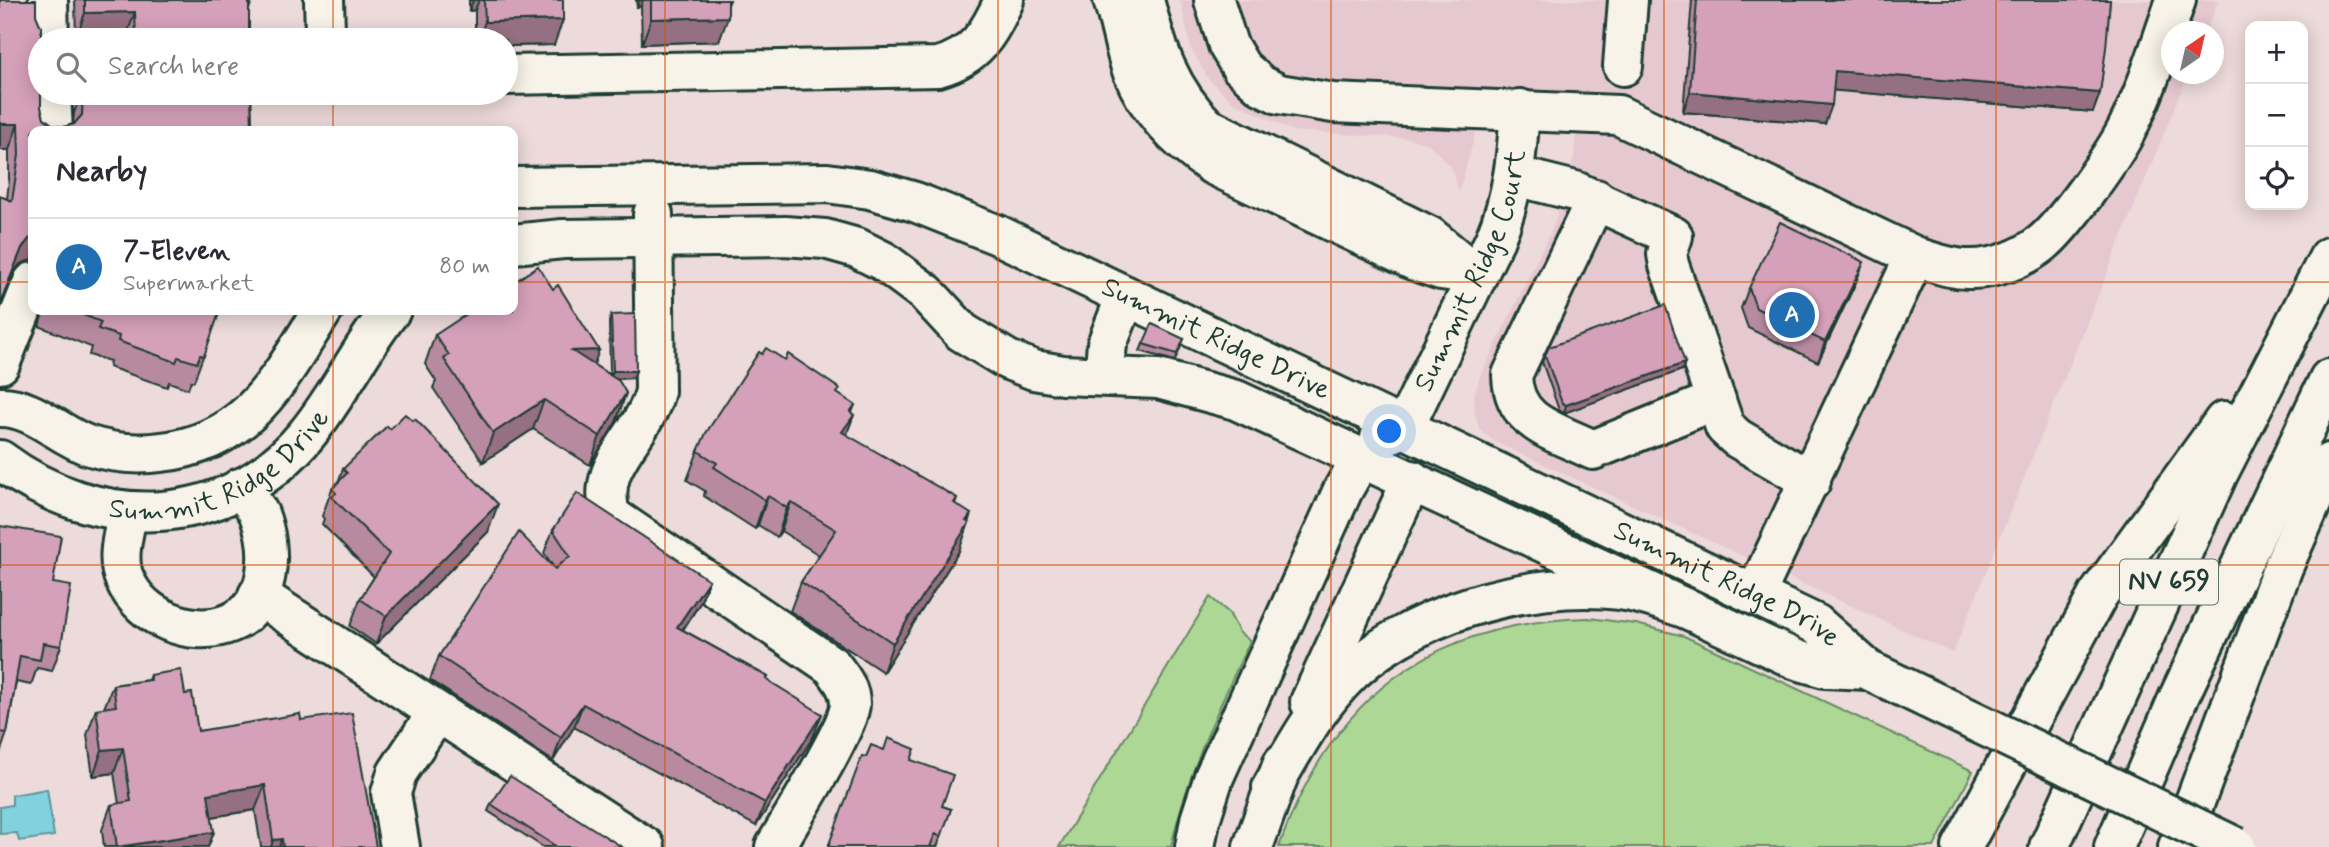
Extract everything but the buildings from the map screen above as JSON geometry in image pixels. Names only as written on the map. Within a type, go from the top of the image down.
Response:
[{"type":"street","points":[[48,0],[49,28]]},
{"type":"street","points":[[324,0],[325,28]]},
{"type":"street","points":[[518,75],[938,67],[957,62],[971,53],[985,38],[1004,0]]},
{"type":"street","points":[[1113,0],[1133,73],[1147,100],[1189,149],[1213,165],[1415,261],[1441,270],[1477,275]]},
{"type":"street","points":[[1144,0],[1163,67],[1190,110],[1208,127],[1429,236],[1477,275]]},
{"type":"street","points":[[1214,0],[1228,45],[1241,67],[1261,85],[1279,93],[1333,103],[1599,112],[1635,121],[1915,256],[1946,266],[1971,269],[2001,264],[2042,244],[2117,149],[2176,0]]},
{"type":"street","points":[[1623,66],[1628,0]]},
{"type":"street","points":[[51,105],[52,126]]},
{"type":"street","name":"Summit Ridge Court","points":[[1404,428],[1507,209],[1514,176],[1520,109]]},
{"type":"street","points":[[1514,176],[1596,199],[1673,236],[1667,254],[1669,265],[1725,427],[1737,438],[1811,481]]},
{"type":"street","name":"Summit Ridge Drive","points":[[518,187],[789,181],[870,189],[957,217],[1816,624],[1868,670],[2236,847]]},
{"type":"street","points":[[653,184],[655,391],[652,407],[606,482],[605,500],[611,516],[832,666],[848,688],[850,706],[840,733],[775,847]]},
{"type":"street","points":[[1596,199],[1512,375],[1513,394],[1521,410],[1538,424],[1593,450],[1716,400]]},
{"type":"street","name":"Summit Ridge Drive","points":[[518,244],[563,239],[785,236],[825,239],[857,248],[906,276],[962,332],[1008,360],[1034,370],[1063,375],[1158,379],[1199,388],[1268,413],[1797,660],[1825,668],[1868,670]]},
{"type":"street","points":[[1755,595],[1915,256]]},
{"type":"street","name":"NV 659","points":[[2049,847],[2219,472],[2329,257]]},
{"type":"street","points":[[0,364],[28,294]]},
{"type":"street","points":[[1104,375],[1107,344],[1126,296]]},
{"type":"street","name":"Summit Ridge Drive","points":[[0,407],[14,407],[76,440],[107,451],[143,454],[179,450],[211,441],[241,422],[263,401],[320,315]]},
{"type":"street","name":"Summit Ridge Drive","points":[[0,460],[54,492],[83,503],[128,511],[183,510],[240,488],[282,460],[307,434],[388,315]]},
{"type":"street","points":[[1962,847],[2098,595],[2297,320]]},
{"type":"street","name":"NV 659","points":[[2114,847],[2178,699],[2329,379]]},
{"type":"street","points":[[1195,847],[1200,820],[1214,778],[1343,490],[1361,458],[1382,437],[1404,428],[1414,454],[1412,480],[1272,787],[1253,847]]},
{"type":"street","points":[[2178,847],[2283,567],[2329,463]]},
{"type":"street","points":[[128,511],[120,554],[124,579],[140,603],[166,622],[197,627],[230,623],[253,604],[266,578],[269,554],[258,511],[240,488]]},
{"type":"street","points":[[1272,787],[1316,713],[1341,682],[1401,637],[1440,618],[1484,601],[1582,588],[1620,590],[1691,610]]},
{"type":"street","points":[[258,595],[645,847]]},
{"type":"street","points":[[400,847],[391,793],[397,773],[437,713]]},
{"type":"shaded area","points":[[1180,0],[2219,0],[2210,21],[2161,21],[2161,84],[2184,84],[1953,653],[1495,442],[1480,430],[1475,415],[1474,397],[1479,379],[1553,227],[1574,157],[1579,99],[1487,92],[1459,192],[1451,167],[1429,144],[1408,138],[1293,131],[1232,101],[1209,80],[1191,49]]},
{"type":"green space","points":[[1210,597],[1229,613],[1239,632],[1250,641],[1195,768],[1171,847],[1059,847]]},
{"type":"green space","points":[[1589,618],[1636,624],[1684,636],[1973,771],[1934,847],[1279,847],[1301,794],[1327,748],[1358,710],[1394,678],[1435,653],[1481,634],[1532,623]]},
{"type":"water","points":[[47,789],[54,836],[19,841],[17,833],[0,834],[0,807],[12,805],[12,795]]},
{"type":"place","name":"7-Eleven","points":[[1792,315]]}]
